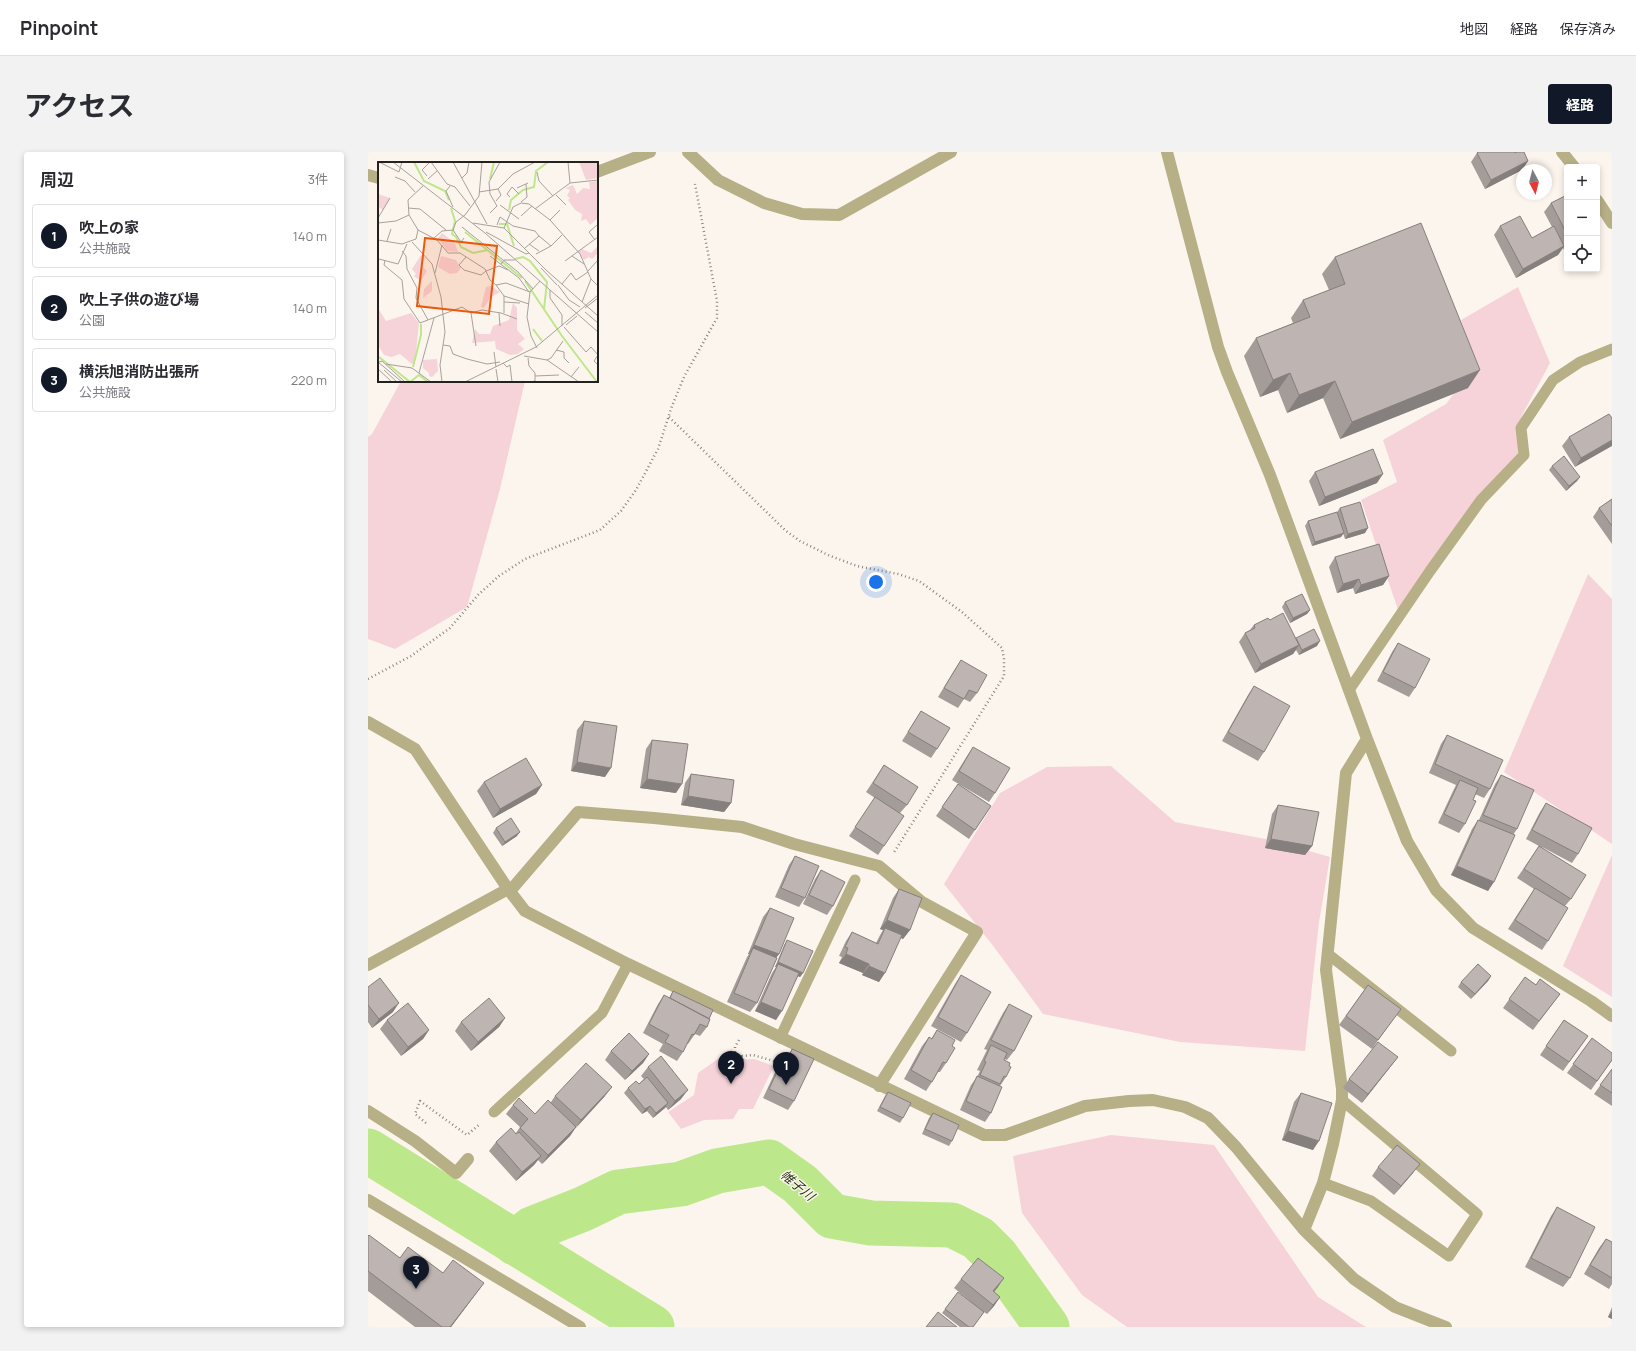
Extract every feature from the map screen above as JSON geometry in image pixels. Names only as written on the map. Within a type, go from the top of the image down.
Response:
[{"type":"street","points":[[598,172],[650,152]]},
{"type":"street","points":[[690,154],[718,180],[764,203],[802,214],[839,215],[951,152]]},
{"type":"street","points":[[1167,152],[1218,347],[1270,475],[1349,690],[1407,841],[1436,890],[1473,928],[1591,1001],[1612,1016]]},
{"type":"street","points":[[1562,152],[1572,164]]},
{"type":"street","points":[[368,175],[378,178]]},
{"type":"street","points":[[1600,205],[1612,223]]},
{"type":"street","points":[[368,722],[415,749],[509,890],[525,911],[628,964],[879,1086],[984,1135],[1005,1135],[1085,1106],[1128,1101],[1153,1100],[1184,1107],[1208,1118],[1236,1147],[1304,1230],[1354,1279],[1395,1307],[1446,1327]]},
{"type":"street","points":[[1304,1230],[1323,1183],[1342,1100],[1342,1089],[1326,970],[1346,773],[1367,738]]},
{"type":"street","points":[[368,965],[509,890],[578,812],[742,827],[794,844],[879,866],[922,902],[977,932],[879,1086]]},
{"type":"street","points":[[368,1111],[415,1141],[456,1173],[468,1159]]},
{"type":"street","points":[[368,1200],[580,1327]]},
{"type":"lane","points":[[1349,690],[1430,571],[1481,500],[1524,455],[1521,428],[1554,380],[1580,362],[1612,349]]},
{"type":"lane","points":[[780,1038],[855,880]]},
{"type":"lane","points":[[1328,954],[1451,1051]]},
{"type":"lane","points":[[494,1112],[602,1014],[628,964]]},
{"type":"lane","points":[[1323,1183],[1371,1201],[1449,1256],[1477,1214],[1342,1100]]},
{"type":"path","points":[[368,679],[411,656],[450,628],[478,596],[499,576],[525,559],[600,530],[621,511],[636,490],[658,449],[668,417],[684,377],[717,318],[717,301],[697,202],[690,154]]},
{"type":"path","points":[[668,417],[786,531],[800,541],[828,555],[858,566],[898,574],[919,581],[962,612],[1002,648],[1004,659],[1004,676],[883,869]]},
{"type":"path","points":[[743,1060],[742,1056],[753,1055],[781,1064],[792,1043]]},
{"type":"path","points":[[735,1047],[735,1060]]},
{"type":"path","points":[[427,1124],[415,1114],[420,1101],[467,1135],[494,1112]]},
{"type":"shaded area","points":[[1518,287],[1550,363],[1521,417],[1518,454],[1398,610],[1361,500],[1397,482],[1383,440],[1446,404],[1476,364],[1461,320]]},
{"type":"shaded area","points":[[400,382],[525,382],[500,489],[467,607],[395,649],[368,639],[368,437],[372,434]]},
{"type":"shaded area","points":[[1588,574],[1612,599],[1612,844],[1504,772]]},
{"type":"shaded area","points":[[1111,766],[1175,822],[1271,840],[1330,857],[1319,922],[1305,1051],[1180,1042],[1043,1014],[994,947],[944,884],[1000,793],[1047,767]]},
{"type":"shaded area","points":[[1612,855],[1612,997],[1563,966]]},
{"type":"shaded area","points":[[732,1049],[732,1060],[754,1059],[774,1066],[753,1109],[739,1109],[733,1119],[704,1120],[681,1129],[668,1112],[694,1095],[698,1073]]},
{"type":"shaded area","points":[[1111,1135],[1214,1145],[1318,1297],[1366,1327],[1127,1327],[1082,1295],[1022,1213],[1013,1156]]},
{"type":"building","points":[[1524,152],[1528,161],[1522,164],[1516,164],[1516,167],[1491,180],[1477,153]]},
{"type":"building","points":[[1564,196],[1564,228],[1551,203]]},
{"type":"building","points":[[1520,216],[1532,238],[1554,226],[1564,246],[1523,269],[1500,226]]},
{"type":"building","points":[[1421,223],[1480,370],[1352,422],[1335,381],[1299,395],[1290,373],[1273,380],[1256,338],[1310,317],[1303,300],[1345,284],[1335,257]]},
{"type":"building","points":[[1609,414],[1612,418],[1612,440],[1581,458],[1569,437]]},
{"type":"building","points":[[1373,449],[1383,474],[1325,497],[1315,472]]},
{"type":"building","points":[[1564,456],[1580,477],[1569,486],[1552,466]]},
{"type":"building","points":[[1612,499],[1612,526],[1599,508]]},
{"type":"building","points":[[1360,502],[1368,528],[1348,534],[1340,508]]},
{"type":"building","points":[[1337,512],[1344,533],[1315,542],[1308,521]]},
{"type":"building","points":[[1379,544],[1389,576],[1361,585],[1359,579],[1343,584],[1335,557]]},
{"type":"building","points":[[1302,594],[1310,610],[1293,618],[1285,602]]},
{"type":"building","points":[[1283,613],[1299,645],[1261,664],[1245,633],[1255,628],[1254,625],[1268,618],[1270,620]]},
{"type":"building","points":[[1314,629],[1320,641],[1302,650],[1296,638]]},
{"type":"building","points":[[1398,643],[1430,659],[1415,688],[1383,672]]},
{"type":"building","points":[[961,660],[987,675],[977,693],[969,690],[964,699],[944,688]]},
{"type":"building","points":[[1254,686],[1290,706],[1264,752],[1228,732]]},
{"type":"building","points":[[921,711],[950,728],[937,749],[908,732]]},
{"type":"building","points":[[584,721],[617,726],[611,768],[577,762]]},
{"type":"building","points":[[1447,735],[1503,760],[1490,789],[1435,764]]},
{"type":"building","points":[[652,740],[688,744],[682,784],[647,779]]},
{"type":"building","points":[[973,747],[1010,768],[995,793],[959,771]]},
{"type":"building","points":[[526,758],[542,785],[500,809],[484,782]]},
{"type":"building","points":[[884,765],[918,787],[907,805],[873,783]]},
{"type":"building","points":[[691,774],[734,780],[731,803],[688,796]]},
{"type":"building","points":[[1501,775],[1534,790],[1517,829],[1483,815]]},
{"type":"building","points":[[1460,780],[1478,788],[1473,800],[1476,801],[1465,824],[1444,814]]},
{"type":"building","points":[[958,784],[991,806],[975,830],[942,807]]},
{"type":"building","points":[[875,797],[904,816],[884,846],[855,827]]},
{"type":"building","points":[[1546,803],[1592,828],[1578,854],[1532,830]]},
{"type":"building","points":[[1278,805],[1319,812],[1312,846],[1271,839]]},
{"type":"building","points":[[511,818],[520,832],[505,842],[496,828]]},
{"type":"building","points":[[1478,820],[1515,835],[1494,882],[1457,866]]},
{"type":"building","points":[[1539,846],[1586,875],[1571,899],[1524,869]]},
{"type":"building","points":[[795,856],[819,866],[805,898],[781,888]]},
{"type":"building","points":[[821,870],[845,882],[833,906],[809,895]]},
{"type":"building","points":[[1535,888],[1568,908],[1548,941],[1515,920]]},
{"type":"building","points":[[899,889],[922,898],[910,930],[887,920]]},
{"type":"building","points":[[770,908],[794,918],[779,954],[754,945]]},
{"type":"building","points":[[885,928],[902,935],[885,973],[846,954],[848,948],[845,947],[852,932],[878,944]]},
{"type":"building","points":[[787,940],[813,951],[803,973],[778,962]]},
{"type":"building","points":[[753,948],[777,958],[757,1003],[734,993]]},
{"type":"building","points":[[778,964],[799,973],[782,1011],[761,1002]]},
{"type":"building","points":[[1478,964],[1491,976],[1475,994],[1461,982]]},
{"type":"building","points":[[961,975],[991,992],[967,1033],[938,1017]]},
{"type":"building","points":[[1525,977],[1536,985],[1540,979],[1560,994],[1539,1021],[1509,999]]},
{"type":"building","points":[[380,978],[399,1003],[379,1019],[368,1005],[368,987]]},
{"type":"building","points":[[1368,985],[1401,1009],[1378,1040],[1346,1016]]},
{"type":"building","points":[[673,991],[713,1010],[709,1019],[670,998]]},
{"type":"building","points":[[664,995],[710,1019],[707,1027],[700,1024],[694,1035],[692,1034],[683,1052],[665,1042],[669,1035],[649,1024]]},
{"type":"building","points":[[489,998],[505,1018],[478,1042],[461,1022]]},
{"type":"building","points":[[408,1003],[429,1030],[408,1047],[387,1020]]},
{"type":"building","points":[[1009,1004],[1032,1016],[1014,1051],[991,1040]]},
{"type":"building","points":[[1564,1020],[1588,1036],[1569,1062],[1546,1046]]},
{"type":"building","points":[[937,1030],[955,1040],[952,1046],[955,1048],[946,1063],[943,1062],[932,1082],[911,1070],[929,1037],[932,1039]]},
{"type":"building","points":[[629,1033],[649,1054],[632,1071],[611,1051]]},
{"type":"building","points":[[1592,1038],[1612,1053],[1612,1060],[1597,1081],[1573,1064]]},
{"type":"building","points":[[1378,1042],[1398,1057],[1368,1094],[1349,1079]]},
{"type":"building","points":[[991,1045],[1007,1053],[1004,1060],[1010,1063],[1009,1066],[1011,1067],[1006,1077],[1004,1076],[1000,1084],[980,1075]]},
{"type":"building","points":[[792,1049],[814,1059],[794,1101],[769,1089],[784,1057],[788,1059]]},
{"type":"building","points":[[661,1056],[688,1090],[675,1101],[648,1067]]},
{"type":"building","points":[[586,1063],[612,1087],[581,1120],[555,1096]]},
{"type":"building","points":[[1612,1069],[1612,1093],[1600,1085]]},
{"type":"building","points":[[977,1076],[1002,1087],[991,1113],[966,1101]]},
{"type":"building","points":[[647,1077],[668,1103],[656,1113],[650,1106],[645,1109],[628,1088],[636,1081],[639,1084]]},
{"type":"building","points":[[888,1092],[911,1103],[903,1118],[880,1107]]},
{"type":"building","points":[[1301,1093],[1332,1103],[1319,1141],[1288,1131]]},
{"type":"building","points":[[519,1098],[535,1114],[548,1100],[576,1127],[548,1155],[520,1128],[528,1119],[513,1105]]},
{"type":"building","points":[[933,1113],[959,1125],[952,1141],[925,1129]]},
{"type":"building","points":[[511,1128],[516,1134],[519,1132],[541,1156],[522,1172],[496,1142]]},
{"type":"building","points":[[1397,1145],[1420,1164],[1401,1186],[1378,1167]]},
{"type":"building","points":[[1557,1207],[1595,1227],[1570,1278],[1531,1258]]},
{"type":"building","points":[[369,1235],[400,1258],[408,1247],[443,1273],[453,1260],[484,1283],[450,1327],[442,1327],[368,1271]]},
{"type":"building","points":[[1606,1239],[1612,1242],[1612,1278],[1590,1265]]},
{"type":"building","points":[[978,1258],[1004,1278],[993,1291],[1000,1297],[993,1305],[961,1279]]},
{"type":"building","points":[[958,1292],[984,1312],[973,1327],[969,1327],[945,1309]]},
{"type":"building","points":[[938,1312],[957,1327],[926,1327]]},
{"type":"waterway","points":[[368,1151],[652,1327]]},
{"type":"waterway","name":"帷子川","points":[[515,1243],[532,1229],[583,1209],[618,1192],[681,1184],[717,1171],[769,1162],[800,1184],[832,1216],[871,1223],[952,1225],[978,1238],[997,1257],[1047,1327]]},
{"type":"place","name":"吹上子供の遊び場","points":[[731,1084]]},
{"type":"place","name":"吹上の家","points":[[786,1085]]},
{"type":"place","name":"横浜旭消防出張所","points":[[416,1289]]}]
